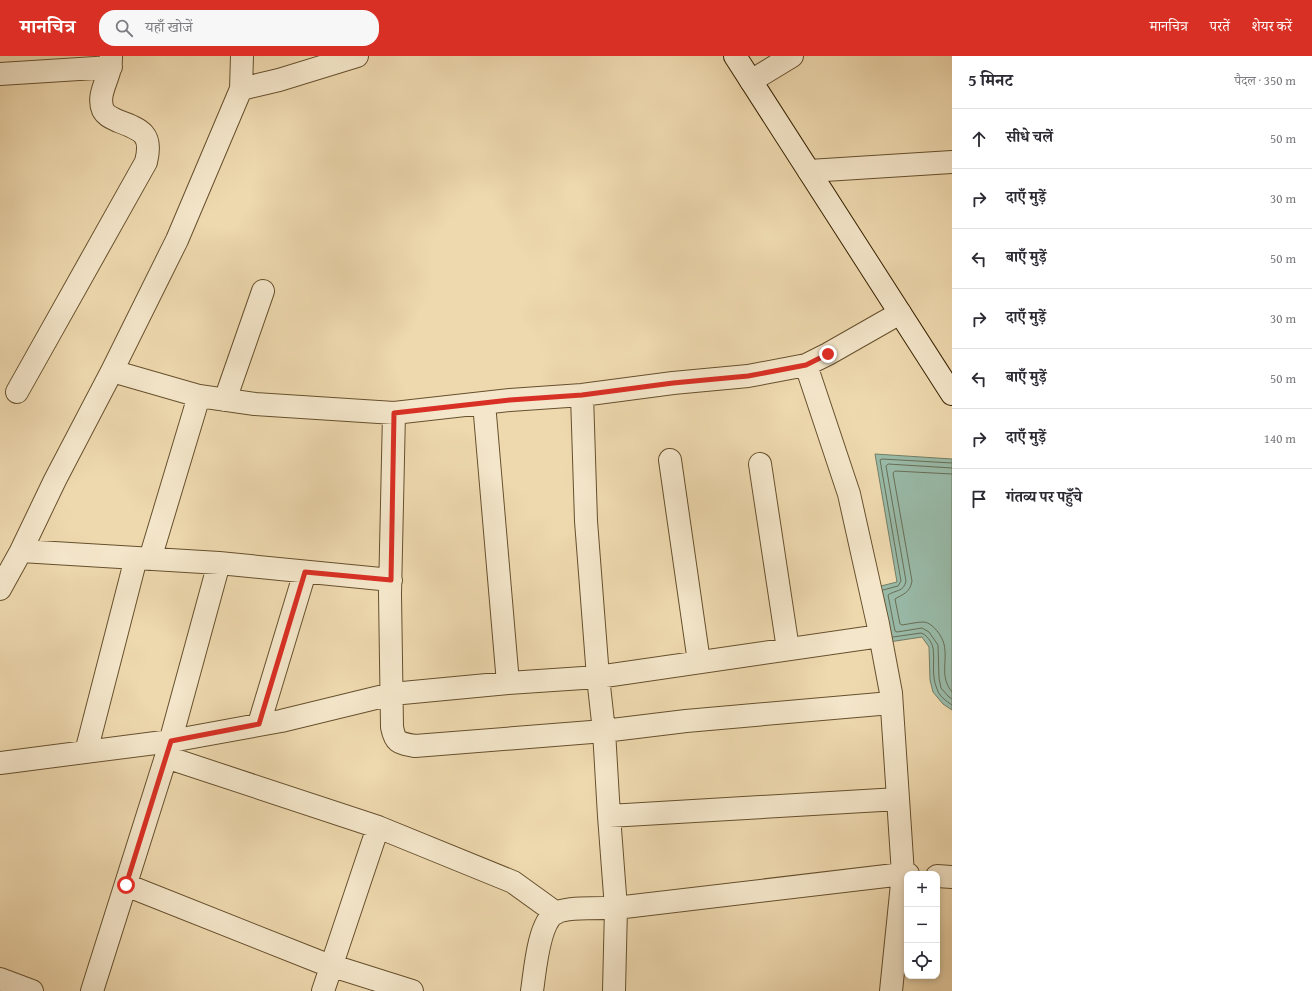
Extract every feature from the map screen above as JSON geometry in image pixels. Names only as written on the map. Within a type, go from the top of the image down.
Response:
[{"type":"street","points":[[0,590],[177,240],[241,90],[242,56]]},
{"type":"street","points":[[241,90],[357,56]]},
{"type":"street","points":[[736,56],[952,394]]},
{"type":"street","points":[[751,81],[792,56]]},
{"type":"street","points":[[0,74],[37,64],[111,61],[101,101],[104,111],[110,117],[142,132],[148,140],[146,162],[17,392]]},
{"type":"street","points":[[809,171],[952,162]]},
{"type":"street","points":[[226,400],[263,291]]},
{"type":"street","points":[[112,370],[200,396],[226,400],[256,404],[394,413],[484,403],[582,395],[673,383],[748,376],[806,365],[900,313]]},
{"type":"street","points":[[806,365],[850,494],[880,636],[891,703],[905,871]]},
{"type":"street","points":[[582,395],[586,522],[598,677],[604,731],[616,908],[614,991]]},
{"type":"street","points":[[86,752],[143,558],[200,396]]},
{"type":"street","points":[[484,403],[508,683]]},
{"type":"street","points":[[394,413],[391,580],[392,727],[394,737],[399,742],[415,746],[604,731],[686,721],[891,703]]},
{"type":"street","points":[[670,460],[699,662]]},
{"type":"street","points":[[760,464],[788,649]]},
{"type":"street","points":[[21,551],[219,563],[391,580]]},
{"type":"street","points":[[92,991],[168,749],[219,563]]},
{"type":"street","points":[[259,724],[305,572]]},
{"type":"street","points":[[0,763],[86,752],[168,749],[259,724],[392,694],[508,683],[598,677],[880,636]]},
{"type":"street","points":[[168,749],[378,827],[513,882],[556,913]]},
{"type":"street","points":[[609,816],[898,799]]},
{"type":"street","points":[[323,991],[378,827]]},
{"type":"street","points":[[532,991],[541,937],[548,921],[556,913],[571,909],[616,908],[904,874]]},
{"type":"street","points":[[940,876],[952,877]]},
{"type":"street","points":[[891,991],[904,882]]},
{"type":"street","points":[[126,885],[331,966],[412,991]]},
{"type":"street","points":[[0,979],[32,991]]},
{"type":"water","points":[[875,454],[952,459],[952,710],[943,704],[933,692],[930,680],[929,647],[922,637],[889,642],[877,587],[897,582]]},
{"type":"route","points":[[126,885],[171,741],[259,724],[305,572],[391,580],[394,413],[510,400],[582,395],[673,383],[748,376],[806,365],[828,354]]}]
